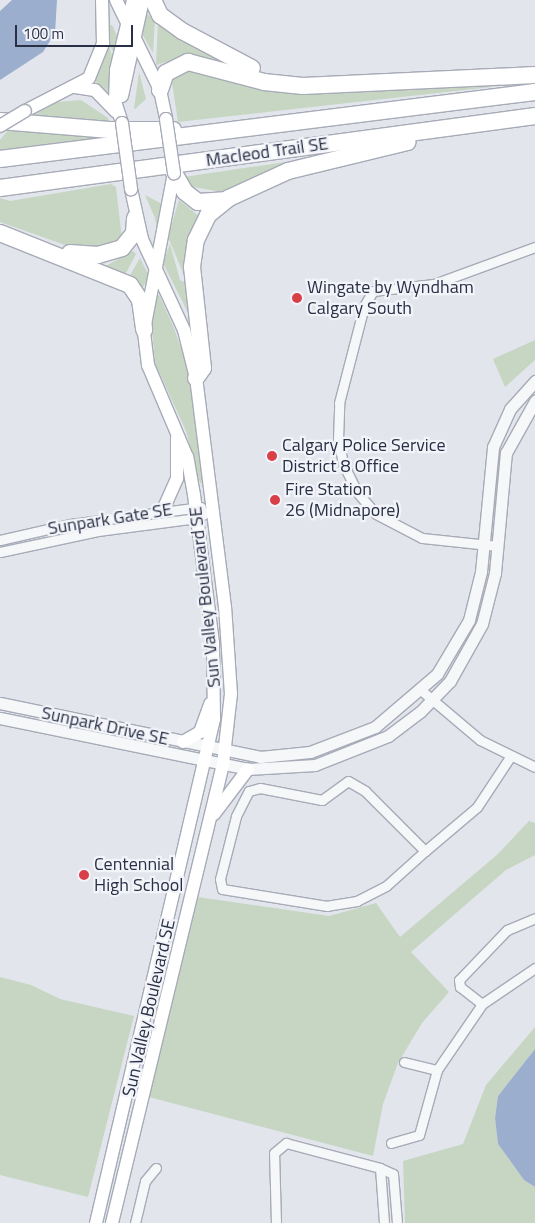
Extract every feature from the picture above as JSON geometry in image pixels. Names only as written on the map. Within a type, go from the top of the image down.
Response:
[{"type":"highway","points":[[153,0],[160,15],[234,62],[280,76],[353,84]]},
{"type":"highway","points":[[160,90],[166,73],[188,62],[283,85],[353,84],[535,75]]},
{"type":"highway","name":"Macleod Trail SE","points":[[0,159],[535,92]]},
{"type":"highway","name":"Macleod Trail SE","points":[[0,188],[535,116]]},
{"type":"highway","points":[[196,378],[203,368],[193,254],[208,214],[229,198],[303,166],[515,118]]},
{"type":"highway","points":[[0,121],[110,130],[286,124]]},
{"type":"highway","points":[[174,172],[185,192],[198,202],[229,198]]},
{"type":"highway","points":[[48,249],[90,256],[114,252],[131,239],[135,218]]},
{"type":"highway","points":[[0,233],[48,249],[130,285],[140,300],[144,330]]},
{"type":"main road","points":[[0,126],[89,78],[99,60],[103,43],[102,0]]},
{"type":"main road","name":"Sun Valley Boulevard SE","points":[[96,1223],[208,762],[215,687],[197,512],[177,431],[152,379],[144,330],[174,172],[160,90],[116,0]]},
{"type":"main road","points":[[122,123],[114,86],[133,0]]},
{"type":"main road","points":[[122,123],[123,87],[143,0]]},
{"type":"main road","points":[[73,87],[102,94],[122,123]]},
{"type":"main road","name":"Sun Valley Boulevard SE","points":[[112,1223],[223,764],[230,672],[213,509],[196,378],[184,330],[135,218],[122,123]]},
{"type":"main road","points":[[163,510],[177,478],[177,431]]},
{"type":"main road","points":[[183,742],[200,732],[215,687]]},
{"type":"main road","points":[[207,824],[248,769]]},
{"type":"street","points":[[498,546],[483,546],[422,538],[376,514],[357,492],[343,463],[337,430],[339,403],[364,306],[373,291],[434,284],[535,246]]},
{"type":"street","name":"Sunpark Drive SE","points":[[0,703],[225,751],[288,756],[334,745],[375,727],[422,691],[452,653],[469,620],[483,546],[496,439],[510,409],[535,382]]},
{"type":"street","name":"Sunpark Drive SE","points":[[0,718],[248,769],[290,768],[337,759],[388,736],[432,701],[457,670],[482,624],[498,546],[506,452],[535,401]]},
{"type":"street","name":"Sunpark Gate SE","points":[[0,552],[213,509]]},
{"type":"street","name":"Sunpark Gate SE","points":[[0,540],[163,510],[197,512]]},
{"type":"street","points":[[422,691],[458,725],[510,757],[535,767]]},
{"type":"street","points":[[425,851],[365,791],[348,781],[322,800],[254,788],[236,816],[220,884],[229,894],[314,906],[343,905],[386,886],[477,807],[510,757]]},
{"type":"street","points":[[482,1004],[460,986],[459,980],[507,930],[535,918]]},
{"type":"street","points":[[391,1143],[419,1135],[437,1070],[482,1004],[535,968]]},
{"type":"street","points":[[404,1062],[437,1070]]},
{"type":"street","points":[[276,1223],[274,1153],[282,1144],[380,1168],[393,1174],[397,1223]]},
{"type":"street","points":[[135,1223],[145,1181],[156,1168]]},
{"type":"street","points":[[380,1168],[384,1223]]},
{"type":"green space","points":[[146,13],[155,20],[153,53],[141,32]]},
{"type":"green space","points":[[158,22],[231,64],[230,68],[183,57],[156,65]]},
{"type":"green space","points":[[112,25],[120,42],[114,53],[108,41],[108,26]]},
{"type":"green space","points":[[109,46],[113,59],[111,91],[108,92],[94,80]]},
{"type":"green space","points":[[194,70],[249,87],[296,94],[500,86],[178,122],[171,76]]},
{"type":"green space","points":[[139,72],[146,99],[134,109]]},
{"type":"green space","points":[[81,100],[108,118],[109,125],[28,118],[58,102]]},
{"type":"green space","points":[[9,129],[110,134],[111,143],[0,155],[0,140]]},
{"type":"green space","points":[[299,160],[222,192],[188,186],[184,177]]},
{"type":"green space","points":[[111,184],[116,187],[122,239],[103,248],[65,245],[0,222],[0,198],[10,201]]},
{"type":"green space","points":[[145,195],[162,204],[158,235],[155,218]]},
{"type":"green space","points":[[179,200],[200,217],[186,280],[168,237]]},
{"type":"green space","points":[[170,244],[180,280],[188,284],[193,314],[189,315],[163,263]]},
{"type":"green space","points":[[133,251],[136,254],[125,275],[102,268]]},
{"type":"green space","points":[[140,258],[149,276],[142,289],[129,277]]},
{"type":"green space","points":[[155,295],[159,295],[174,328],[190,374],[204,483],[200,483],[186,431],[155,363],[151,320]]},
{"type":"green space","points":[[535,340],[535,360],[505,387],[493,359]]},
{"type":"green space","points":[[529,821],[535,823],[535,855],[506,870],[411,952],[449,992],[422,1023],[398,1063],[383,1104],[373,1156],[149,1097],[198,897],[329,916],[376,903],[400,937],[498,854]]},
{"type":"green space","points":[[0,977],[31,985],[60,999],[134,1016],[88,1197],[0,1175]]},
{"type":"green space","points":[[535,1027],[535,1049],[498,1096],[495,1118],[498,1144],[524,1180],[535,1187],[535,1223],[405,1223],[403,1161],[463,1144],[486,1085]]},
{"type":"water","points":[[12,0],[57,0],[55,33],[43,52],[0,80],[0,11]]},
{"type":"water","points":[[535,1049],[535,1187],[524,1180],[498,1144],[495,1118],[498,1096]]},
{"type":"place","name":"Wingate by Wyndham Calgary South","points":[[297,298]]},
{"type":"place","name":"Calgary Police Service District 8 Office","points":[[272,456]]},
{"type":"place","name":"Fire Station 26 (Midnapore)","points":[[275,500]]},
{"type":"place","name":"Centennial High School","points":[[84,875]]}]
